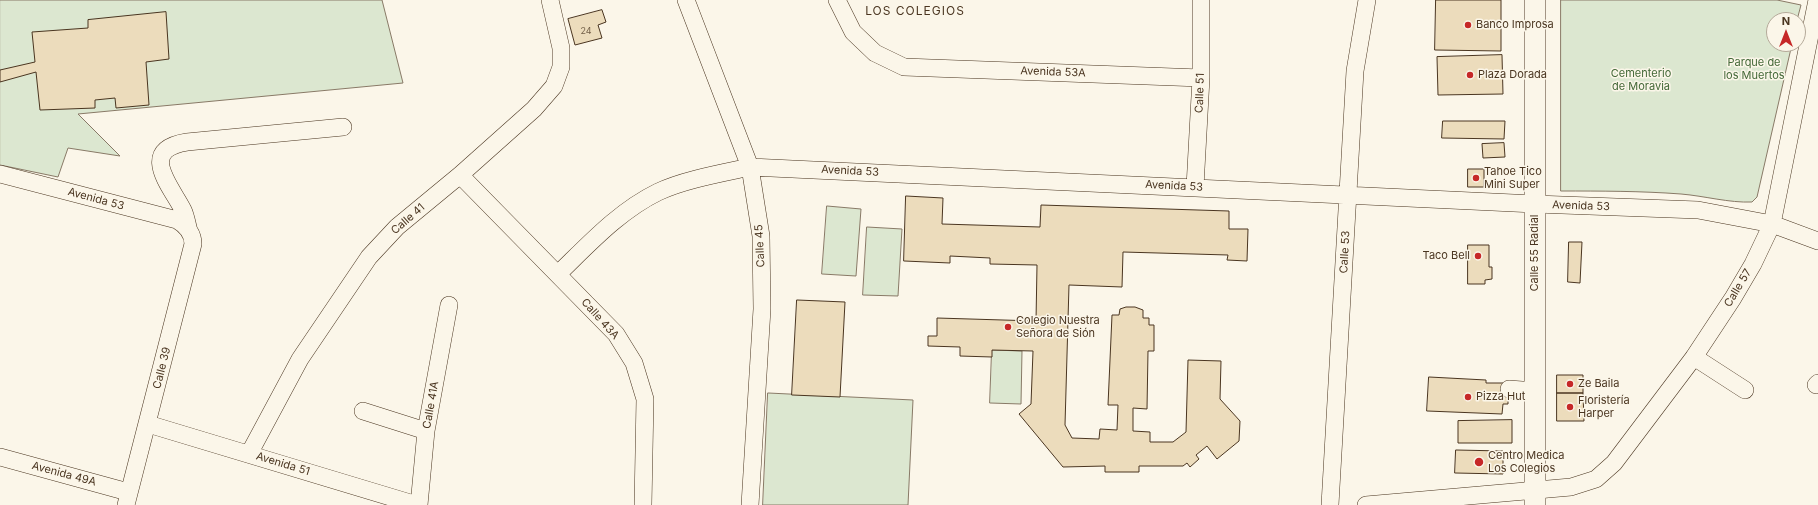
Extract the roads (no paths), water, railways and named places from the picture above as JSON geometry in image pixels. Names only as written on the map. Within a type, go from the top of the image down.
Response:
[{"type":"main road","name":"Calle 55 Radial","points":[[1535,0],[1535,391],[1538,500]]},
{"type":"street","name":"Calle 41","points":[[249,454],[300,359],[369,257],[397,227],[460,175],[534,109],[554,86],[561,67],[562,48],[550,0]]},
{"type":"street","name":"Calle 45","points":[[686,0],[750,167],[761,236],[762,309],[750,505]]},
{"type":"street","name":"Avenida 53A","points":[[837,0],[853,32],[875,52],[904,67],[1201,78]]},
{"type":"street","name":"Calle 51","points":[[1196,187],[1201,78],[1201,0]]},
{"type":"street","name":"Calle 53","points":[[1330,505],[1356,71],[1367,0]]},
{"type":"street","name":"Calle 57","points":[[1538,500],[1596,479],[1610,467],[1636,436],[1694,357],[1733,298],[1753,264],[1772,224],[1817,0]]},
{"type":"street","name":"Calle 39","points":[[127,498],[148,424],[193,244],[193,236],[189,230],[184,211],[164,180],[160,169],[162,157],[165,151],[173,145],[187,142],[343,127]]},
{"type":"street","name":"Avenida 53","points":[[558,274],[615,220],[630,208],[658,192],[750,167],[1196,187],[1348,196],[1698,210],[1772,224],[1818,241]]},
{"type":"street","name":"Avenida 53","points":[[0,174],[177,220],[189,230]]},
{"type":"street","name":"Calle 43A","points":[[460,175],[616,334],[634,363],[645,399],[643,505]]},
{"type":"street","name":"Calle 41A","points":[[418,505],[426,431],[449,305]]},
{"type":"street","points":[[1694,357],[1746,390]]},
{"type":"street","points":[[1509,389],[1535,391]]},
{"type":"street","points":[[363,412],[426,431]]},
{"type":"street","name":"Avenida 51","points":[[148,424],[418,505]]},
{"type":"street","name":"Avenida 49A","points":[[0,457],[127,498]]},
{"type":"street","points":[[1366,505],[1538,500]]},
{"type":"place","name":"Banco Improsa","points":[[1468,25]]},
{"type":"place","name":"Plaza Dorada","points":[[1470,75]]},
{"type":"place","name":"Tahoe Tico Mini Super","points":[[1476,178]]},
{"type":"place","name":"Taco Bell","points":[[1478,256]]},
{"type":"place","name":"Colegio Nuestra Señora de Sión","points":[[1008,327]]},
{"type":"place","name":"Ze Baila","points":[[1570,384]]},
{"type":"place","name":"Pizza Hut","points":[[1468,397]]},
{"type":"place","name":"Floristería Harper","points":[[1570,407]]},
{"type":"place","name":"Centro Medica Los Colegios","points":[[1479,462]]},
{"type":"district","name":"LOS COLEGIOS","points":[[915,11]]},
{"type":"park label","name":"Parque de los Muertos","points":[[1754,69]]},
{"type":"park label","name":"Cementerio de Moravia","points":[[1641,80]]}]
